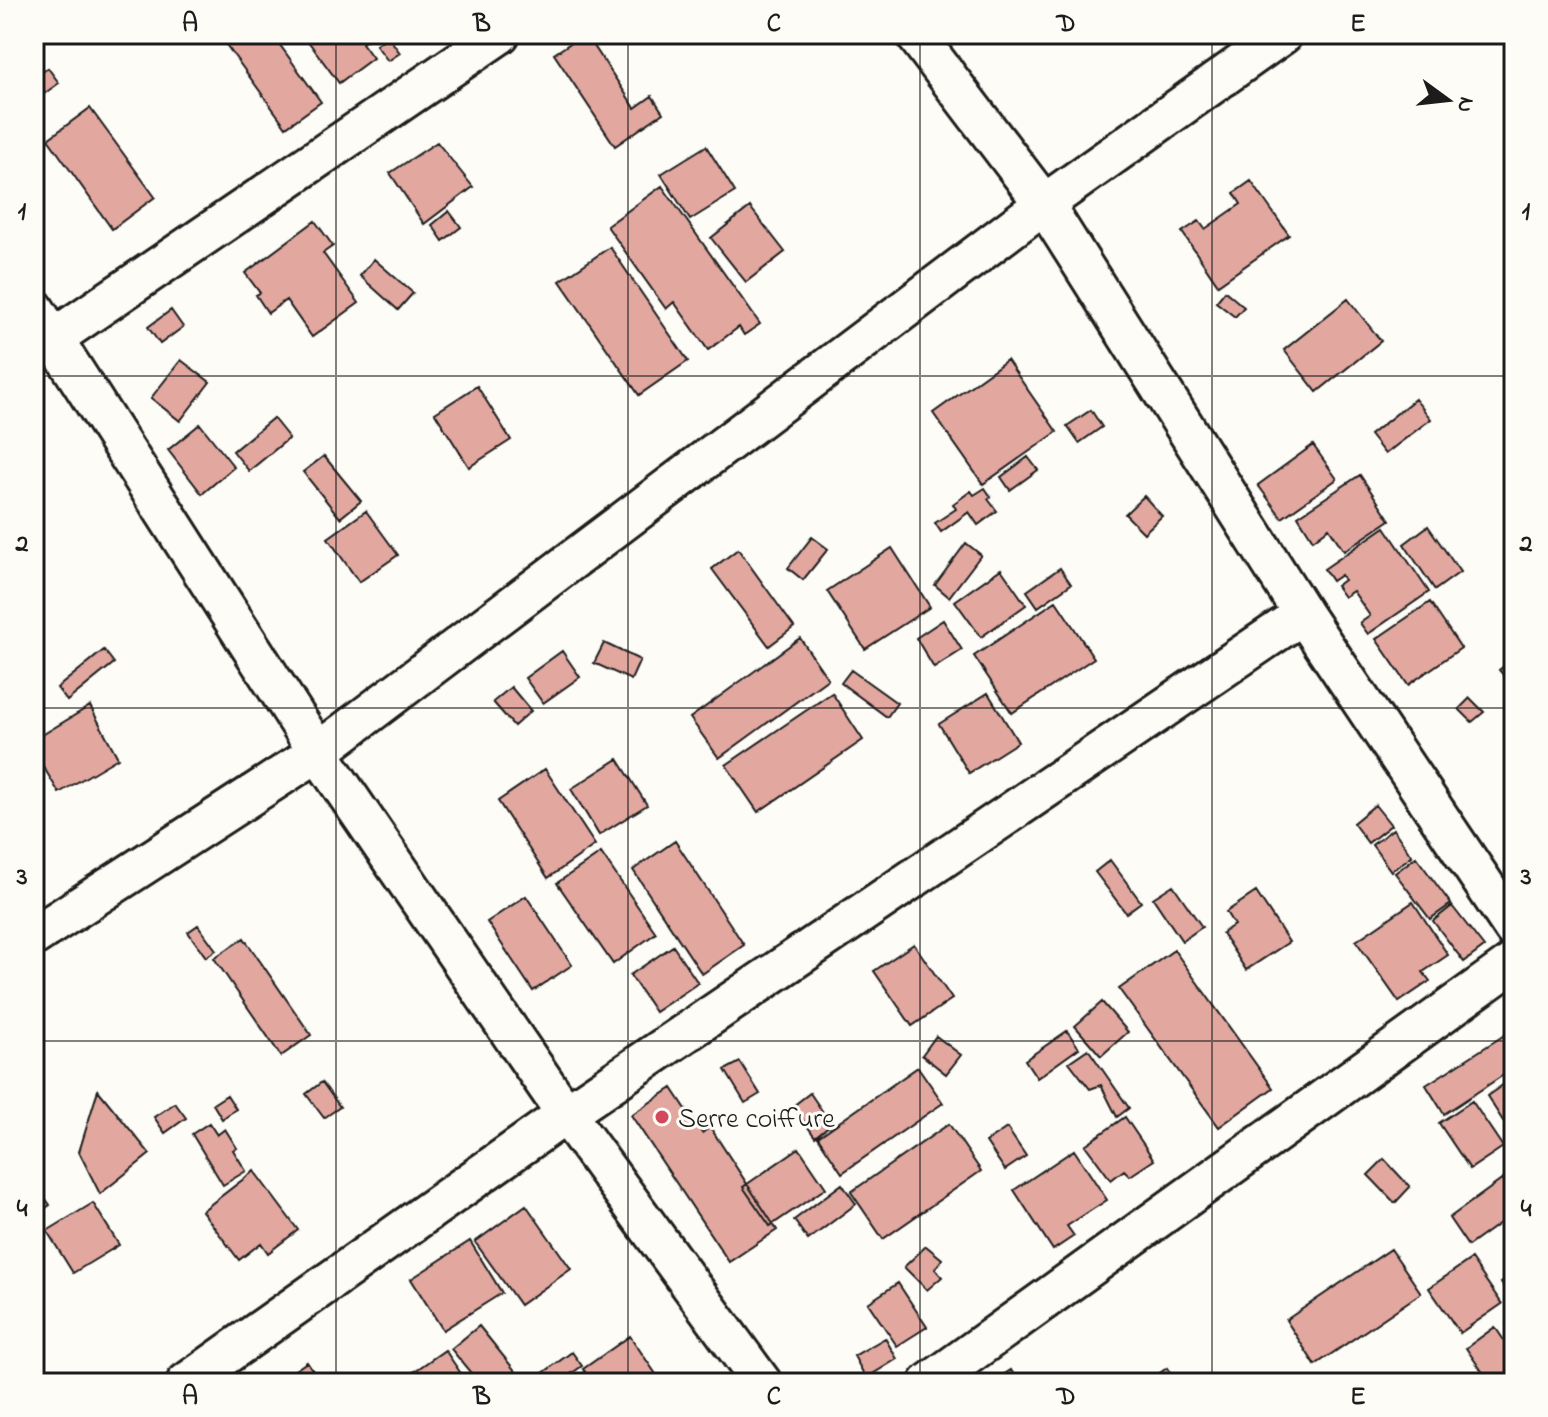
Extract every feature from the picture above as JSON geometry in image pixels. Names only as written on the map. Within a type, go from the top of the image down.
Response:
[{"type":"street","points":[[500,34],[44,323],[318,752],[566,1114],[762,1383]]},
{"type":"street","points":[[915,34],[1044,204],[1303,614],[1514,929]]},
{"type":"street","points":[[34,936],[318,752],[1044,204],[1283,34]]},
{"type":"street","points":[[186,1383],[566,1114],[1303,614]]},
{"type":"street","points":[[929,1383],[1514,962]]},
{"type":"building","points":[[229,34],[272,34],[321,102],[286,127],[222,39]]},
{"type":"building","points":[[309,34],[375,34],[362,43],[373,58],[339,83],[305,37]]},
{"type":"building","points":[[584,34],[635,108],[652,96],[663,113],[615,146],[554,54]]},
{"type":"building","points":[[388,36],[400,53],[388,61],[376,45]]},
{"type":"building","points":[[48,68],[59,83],[34,101],[34,78]]},
{"type":"building","points":[[90,108],[155,197],[112,229],[48,139]]},
{"type":"building","points":[[437,142],[473,187],[424,224],[390,173]]},
{"type":"building","points":[[706,146],[735,192],[690,220],[661,174]]},
{"type":"building","points":[[1251,181],[1289,235],[1218,285],[1182,232],[1199,221],[1205,229],[1241,204],[1234,193]]},
{"type":"building","points":[[662,186],[760,324],[744,335],[739,327],[708,350],[674,302],[666,309],[607,226]]},
{"type":"building","points":[[750,207],[785,252],[746,282],[711,238]]},
{"type":"building","points":[[449,211],[461,227],[443,241],[432,225]]},
{"type":"building","points":[[315,221],[333,246],[323,253],[359,303],[312,337],[286,300],[268,313],[256,295],[260,293],[245,273]]},
{"type":"building","points":[[610,247],[688,361],[639,395],[560,281]]},
{"type":"building","points":[[374,259],[413,293],[398,310],[360,276]]},
{"type":"building","points":[[1225,291],[1244,307],[1235,317],[1216,302]]},
{"type":"building","points":[[1348,299],[1381,341],[1317,392],[1284,350]]},
{"type":"building","points":[[171,310],[183,327],[160,344],[148,327]]},
{"type":"building","points":[[181,360],[210,382],[180,421],[151,398]]},
{"type":"building","points":[[1007,360],[1057,432],[983,484],[933,413]]},
{"type":"building","points":[[477,386],[511,440],[469,467],[435,413]]},
{"type":"building","points":[[1415,399],[1431,419],[1385,454],[1370,435]]},
{"type":"building","points":[[1091,410],[1102,427],[1079,443],[1067,426]]},
{"type":"building","points":[[273,418],[289,438],[249,471],[233,451]]},
{"type":"building","points":[[200,424],[234,467],[202,494],[168,450]]},
{"type":"building","points":[[1313,445],[1337,479],[1282,518],[1258,485]]},
{"type":"building","points":[[324,456],[361,501],[340,518],[303,472]]},
{"type":"building","points":[[1028,457],[1038,470],[1010,490],[1001,477]]},
{"type":"building","points":[[1360,475],[1390,520],[1344,551],[1329,528],[1313,540],[1298,516]]},
{"type":"building","points":[[985,488],[991,497],[988,499],[997,511],[978,525],[969,512],[941,532],[935,523],[956,509],[953,504],[971,491],[974,495]]},
{"type":"building","points":[[1144,496],[1162,516],[1144,533],[1125,514]]},
{"type":"building","points":[[366,511],[398,555],[359,582],[328,538]]},
{"type":"building","points":[[1428,526],[1460,572],[1435,590],[1404,544]]},
{"type":"building","points":[[1385,527],[1429,592],[1368,634],[1360,623],[1370,616],[1353,591],[1344,597],[1336,586],[1344,580],[1341,575],[1332,581],[1324,569]]},
{"type":"building","points":[[812,537],[828,549],[803,580],[788,568]]},
{"type":"building","points":[[966,543],[981,555],[949,597],[935,585]]},
{"type":"building","points":[[892,548],[930,607],[865,649],[827,591]]},
{"type":"building","points":[[738,549],[794,627],[769,646],[712,569]]},
{"type":"building","points":[[1060,568],[1071,584],[1038,607],[1027,591]]},
{"type":"building","points":[[1001,569],[1026,605],[981,637],[955,601]]},
{"type":"building","points":[[1056,601],[1094,658],[1012,713],[974,656]]},
{"type":"building","points":[[1430,602],[1461,648],[1408,685],[1376,639]]},
{"type":"building","points":[[943,620],[962,650],[934,668],[916,638]]},
{"type":"building","points":[[800,638],[828,679],[719,758],[690,718]]},
{"type":"building","points":[[604,643],[640,660],[631,680],[594,663]]},
{"type":"building","points":[[104,650],[114,663],[67,701],[57,688]]},
{"type":"building","points":[[562,651],[580,677],[543,703],[525,678]]},
{"type":"building","points":[[1514,658],[1514,688],[1499,670]]},
{"type":"building","points":[[851,670],[897,703],[887,717],[841,683]]},
{"type":"building","points":[[511,687],[531,711],[514,726],[493,702]]},
{"type":"building","points":[[832,693],[863,740],[758,812],[726,765]]},
{"type":"building","points":[[988,693],[1018,742],[969,773],[939,724]]},
{"type":"building","points":[[1470,698],[1484,712],[1472,722],[1459,709]]},
{"type":"building","points":[[90,706],[118,758],[59,793],[34,751],[34,740]]},
{"type":"building","points":[[618,759],[647,805],[599,835],[571,789]]},
{"type":"building","points":[[545,769],[595,845],[548,878],[498,801]]},
{"type":"building","points":[[1375,805],[1391,825],[1368,843],[1353,823]]},
{"type":"building","points":[[1393,829],[1412,856],[1391,871],[1372,845]]},
{"type":"building","points":[[675,841],[744,945],[702,974],[633,870]]},
{"type":"building","points":[[601,853],[656,933],[613,964],[557,883]]},
{"type":"building","points":[[1416,857],[1451,904],[1430,919],[1395,873]]},
{"type":"building","points":[[1110,860],[1141,902],[1126,913],[1095,872]]},
{"type":"building","points":[[1173,885],[1202,927],[1182,941],[1153,898]]},
{"type":"building","points":[[1256,892],[1289,942],[1246,970],[1222,933],[1234,925],[1226,912]]},
{"type":"building","points":[[526,896],[572,965],[533,991],[487,922]]},
{"type":"building","points":[[1413,902],[1448,955],[1423,972],[1430,981],[1399,1002],[1356,941]]},
{"type":"building","points":[[1452,906],[1484,947],[1464,962],[1433,921]]},
{"type":"building","points":[[198,925],[216,950],[206,957],[188,932]]},
{"type":"building","points":[[244,938],[311,1035],[281,1056],[214,958]]},
{"type":"building","points":[[914,944],[952,999],[912,1026],[874,971]]},
{"type":"building","points":[[673,946],[698,983],[655,1012],[630,975]]},
{"type":"building","points":[[1174,950],[1273,1088],[1219,1127],[1119,989]]},
{"type":"building","points":[[1102,1002],[1128,1032],[1101,1056],[1075,1026]]},
{"type":"building","points":[[1514,1029],[1514,1068],[1444,1114],[1426,1085]]},
{"type":"building","points":[[1067,1031],[1079,1048],[1037,1078],[1025,1060]]},
{"type":"building","points":[[936,1036],[961,1055],[946,1074],[922,1055]]},
{"type":"building","points":[[1088,1049],[1129,1108],[1117,1117],[1101,1085],[1090,1089],[1069,1062]]},
{"type":"building","points":[[740,1062],[760,1094],[745,1103],[725,1070]]},
{"type":"building","points":[[918,1067],[943,1103],[842,1173],[818,1137]]},
{"type":"building","points":[[1514,1077],[1514,1138],[1487,1096]]},
{"type":"building","points":[[322,1082],[340,1107],[324,1118],[306,1094]]},
{"type":"building","points":[[672,1088],[702,1133],[710,1127],[777,1230],[729,1262],[631,1115]]},
{"type":"building","points":[[98,1090],[150,1154],[100,1194],[79,1152]]},
{"type":"building","points":[[810,1093],[831,1124],[815,1137],[793,1106]]},
{"type":"building","points":[[227,1095],[236,1109],[222,1119],[213,1104]]},
{"type":"building","points":[[1472,1101],[1503,1147],[1470,1169],[1439,1123]]},
{"type":"building","points":[[175,1103],[186,1118],[165,1133],[154,1117]]},
{"type":"building","points":[[1125,1117],[1154,1160],[1130,1176],[1124,1170],[1111,1180],[1085,1145]]},
{"type":"building","points":[[209,1123],[217,1135],[225,1129],[246,1171],[223,1185],[192,1134]]},
{"type":"building","points":[[949,1124],[981,1171],[883,1239],[851,1192]]},
{"type":"building","points":[[1007,1128],[1026,1156],[1005,1170],[986,1142]]},
{"type":"building","points":[[799,1148],[826,1188],[770,1226],[743,1187]]},
{"type":"building","points":[[1074,1150],[1107,1200],[1067,1226],[1074,1236],[1053,1250],[1014,1190]]},
{"type":"building","points":[[1384,1159],[1410,1187],[1395,1203],[1368,1175]]},
{"type":"building","points":[[254,1171],[298,1230],[268,1253],[261,1243],[239,1260],[202,1211]]},
{"type":"building","points":[[1514,1171],[1514,1213],[1468,1246],[1449,1218]]},
{"type":"building","points":[[34,1182],[50,1205],[36,1215],[34,1212]]},
{"type":"building","points":[[842,1184],[856,1204],[808,1240],[794,1220]]},
{"type":"building","points":[[93,1203],[119,1245],[73,1273],[47,1231]]},
{"type":"building","points":[[526,1205],[571,1269],[520,1305],[475,1242]]},
{"type":"building","points":[[470,1241],[502,1293],[443,1330],[411,1279]]},
{"type":"building","points":[[926,1246],[942,1259],[935,1269],[942,1277],[927,1290],[904,1267]]},
{"type":"building","points":[[1391,1249],[1421,1293],[1315,1365],[1286,1320]]},
{"type":"building","points":[[1471,1259],[1502,1304],[1460,1333],[1429,1288]]},
{"type":"building","points":[[1514,1274],[1514,1303],[1501,1283]]},
{"type":"building","points":[[898,1283],[927,1327],[897,1346],[868,1303]]},
{"type":"building","points":[[479,1326],[525,1383],[479,1383],[451,1349]]},
{"type":"building","points":[[1495,1327],[1514,1355],[1514,1383],[1490,1383],[1466,1348]]},
{"type":"building","points":[[630,1336],[662,1383],[593,1383],[583,1369]]},
{"type":"building","points":[[885,1338],[897,1359],[866,1378],[854,1356]]},
{"type":"building","points":[[445,1350],[466,1381],[404,1383],[402,1380]]},
{"type":"building","points":[[572,1352],[582,1366],[558,1383],[532,1381]]},
{"type":"building","points":[[307,1362],[321,1383],[276,1383]]},
{"type":"building","points":[[1167,1368],[1178,1383],[1152,1383],[1150,1380]]},
{"type":"building","points":[[1011,1370],[1019,1383],[992,1382]]},
{"type":"place","name":"Serre coiffure","points":[[662,1117]]}]
